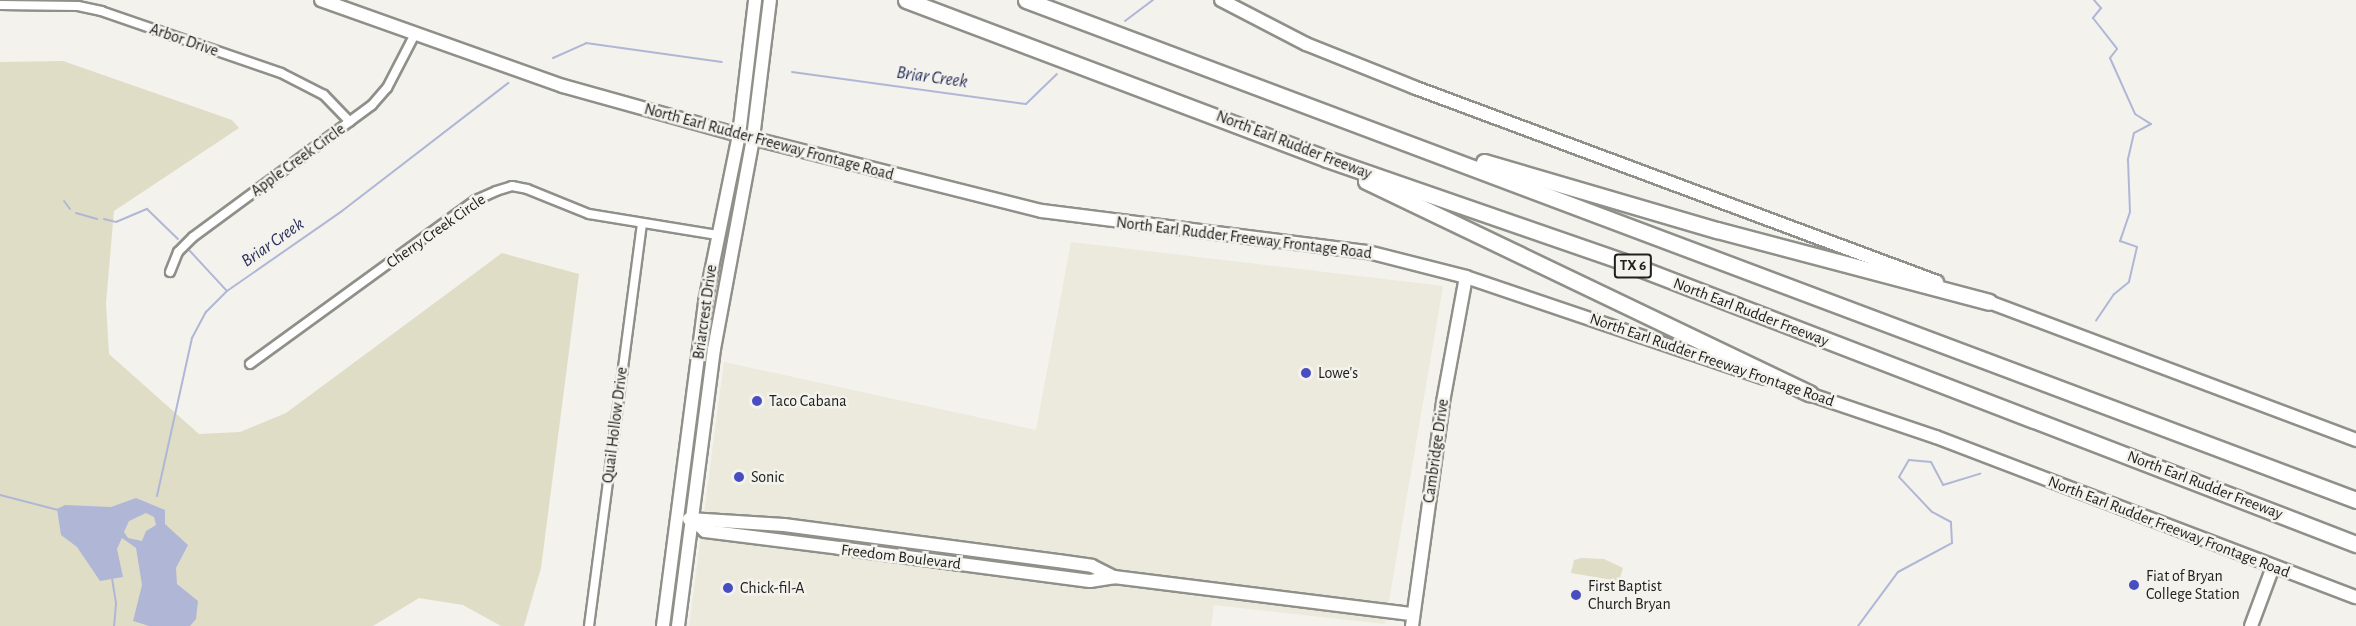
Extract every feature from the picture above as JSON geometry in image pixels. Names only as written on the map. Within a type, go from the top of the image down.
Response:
[{"type":"highway","name":"North Earl Rudder Freeway","points":[[906,0],[1327,159],[1621,261],[2356,544]]},
{"type":"highway","name":"TX 6","points":[[1026,0],[1401,139],[1815,298],[2356,500]]},
{"type":"highway","points":[[1401,139],[1717,230],[1989,302]]},
{"type":"highway","points":[[1327,159],[1409,204],[1810,394]]},
{"type":"main road","name":"North Earl Rudder Freeway Frontage Road","points":[[321,0],[414,36],[563,86],[740,135],[1042,212],[1368,252],[1466,277],[1936,437],[2356,597]]},
{"type":"main road","name":"Briarcrest Drive","points":[[663,626],[717,234],[740,135],[755,0]]},
{"type":"main road","points":[[1221,0],[1306,44],[1405,84],[2356,440]]},
{"type":"main road","name":"Briarcrest Drive","points":[[678,626],[714,349],[753,138],[770,2]]},
{"type":"main road","name":"Cambridge Drive","points":[[1413,620],[1443,402],[1466,277]]},
{"type":"main road","name":"Freedom Boulevard","points":[[677,518],[841,533],[999,553],[1092,566],[1114,577]]},
{"type":"main road","name":"Freedom Boulevard","points":[[693,519],[705,531],[1089,581],[1114,577],[1413,620]]},
{"type":"main road","points":[[839,548],[841,533]]},
{"type":"main road","points":[[912,558],[914,542]]},
{"type":"main road","points":[[996,569],[999,553]]},
{"type":"main road","points":[[2252,626],[2273,567]]},
{"type":"street","name":"Arbor Drive","points":[[0,5],[78,6],[101,11],[281,73],[324,95],[350,123]]},
{"type":"street","name":"Apple Creek Circle","points":[[170,272],[178,252],[193,237],[350,123],[387,88],[414,36]]},
{"type":"street","name":"Cherry Creek Circle","points":[[250,364],[476,200],[512,186],[527,189],[589,214],[717,234]]},
{"type":"street","name":"Quail Hollow Drive","points":[[589,626],[642,223]]},
{"type":"shaded area","points":[[63,61],[232,120],[239,128],[114,211],[106,303],[109,354],[199,434],[240,432],[286,413],[502,253],[579,274],[541,568],[524,626],[501,626],[463,605],[419,598],[373,626],[0,626],[0,62]]},
{"type":"shaded area","points":[[1071,242],[1443,286],[1385,624],[1214,605],[1211,626],[689,626],[724,362],[1036,430]]},
{"type":"shaded area","points":[[1604,559],[1623,568],[1619,581],[1571,573],[1574,560]]},
{"type":"water","points":[[136,498],[165,510],[165,524],[188,545],[176,568],[177,584],[198,601],[196,619],[190,626],[149,626],[133,621],[142,585],[136,548],[122,538],[117,549],[123,577],[100,581],[77,547],[61,535],[57,509],[65,505],[111,507]],"holes":[[[146,513],[154,517],[156,525],[146,531],[142,541],[128,538],[124,532],[129,521]]]},
{"type":"waterway","name":"Briar Creek","points":[[1125,21],[1153,0]]},
{"type":"waterway","points":[[2094,0],[2101,8],[2093,18],[2117,49],[2110,58],[2135,114],[2151,124],[2134,133],[2128,160],[2130,212],[2120,241],[2137,247],[2129,282],[2114,294],[2096,321]]},
{"type":"waterway","name":"Briar Creek","points":[[553,58],[586,43],[722,62]]},
{"type":"waterway","name":"Briar Creek","points":[[792,72],[1026,104],[1057,74]]},
{"type":"waterway","name":"Briar Creek","points":[[157,496],[192,338],[206,312],[227,291],[342,211],[508,83]]},
{"type":"waterway","points":[[64,201],[70,209]]},
{"type":"waterway","points":[[104,219],[116,222],[147,209],[178,239]]},
{"type":"waterway","points":[[76,213],[97,219]]},
{"type":"waterway","points":[[189,250],[227,291]]},
{"type":"waterway","points":[[1858,626],[1898,572],[1952,543],[1951,522],[1932,512],[1899,477],[1909,460],[1931,462],[1943,485],[1980,474]]},
{"type":"waterway","points":[[0,495],[58,510]]},
{"type":"waterway","name":"Briar Creek","points":[[112,578],[116,604],[114,626]]},
{"type":"place","name":"Lowe's","points":[[1306,373]]},
{"type":"place","name":"Taco Cabana","points":[[757,401]]},
{"type":"place","name":"Sonic","points":[[739,477]]},
{"type":"place","name":"Fiat of Bryan College Station","points":[[2134,585]]},
{"type":"place","name":"Chick-fil-A","points":[[728,588]]},
{"type":"place","name":"First Baptist Church Bryan","points":[[1576,595]]}]
